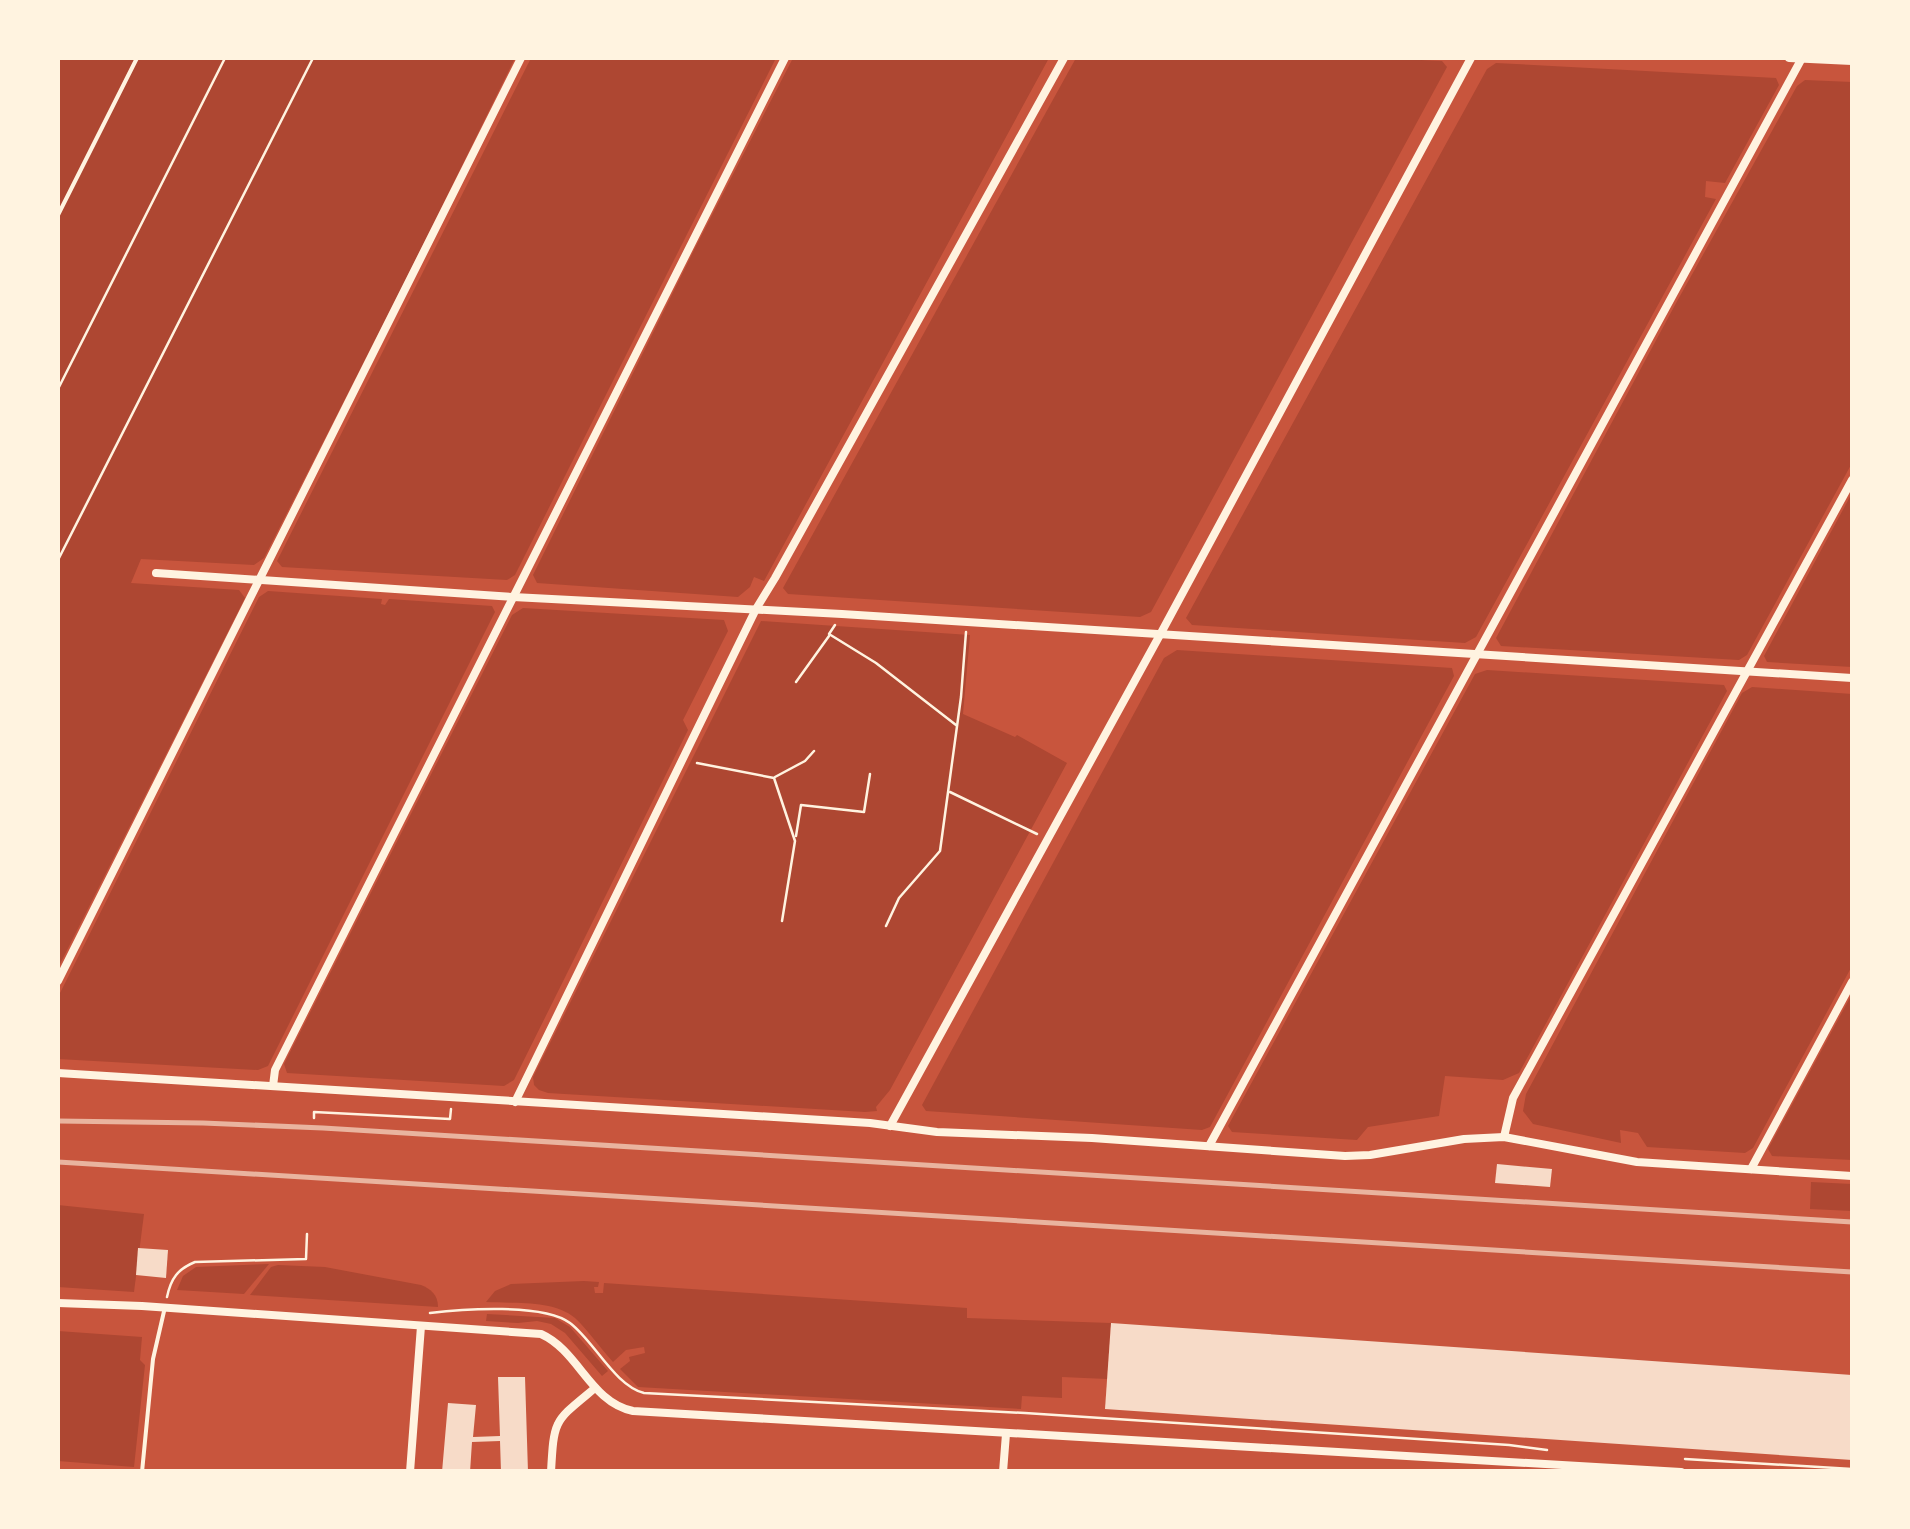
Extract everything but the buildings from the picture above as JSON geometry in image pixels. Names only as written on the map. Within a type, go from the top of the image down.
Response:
[{"type":"street","points":[[58,981],[521,58]]},
{"type":"street","points":[[273,1086],[275,1070],[785,58]]},
{"type":"street","points":[[514,1102],[756,608],[1064,58]]},
{"type":"street","points":[[890,1126],[1471,58]]},
{"type":"street","points":[[1789,58],[1852,61]]},
{"type":"street","points":[[1209,1146],[1802,58]]},
{"type":"street","points":[[1504,1137],[1513,1098],[1852,480]]},
{"type":"street","points":[[156,572],[1852,678]]},
{"type":"street","points":[[1751,1170],[1852,982]]},
{"type":"street","points":[[58,1072],[1345,1156],[1504,1137],[1637,1162],[1852,1176]]},
{"type":"street","points":[[58,1303],[542,1334],[555,1342],[615,1406],[632,1412],[1681,1472]]},
{"type":"street","points":[[410,1472],[421,1326]]},
{"type":"street","points":[[551,1472],[556,1423],[595,1388]]},
{"type":"street","points":[[1003,1472],[1006,1434]]},
{"type":"street","points":[[1436,1469],[1438,1458]]},
{"type":"lane","points":[[58,215],[136,58]]},
{"type":"lane","points":[[142,1472],[153,1359],[165,1307]]},
{"type":"path","points":[[58,389],[225,58]]},
{"type":"path","points":[[58,560],[313,58]]},
{"type":"path","points":[[796,682],[842,614]]},
{"type":"path","points":[[886,926],[899,898],[940,851],[958,726],[967,621]]},
{"type":"path","points":[[830,634],[876,663],[958,726]]},
{"type":"path","points":[[696,763],[774,778],[805,761],[814,751]]},
{"type":"path","points":[[782,921],[801,805],[864,812],[870,774]]},
{"type":"path","points":[[774,778],[795,841]]},
{"type":"path","points":[[948,792],[1048,840]]},
{"type":"path","points":[[314,1118],[314,1112],[450,1120],[450,1110]]},
{"type":"path","points":[[168,1292],[180,1268],[195,1262],[306,1259],[307,1234]]},
{"type":"path","points":[[446,1310],[555,1314],[575,1327],[629,1387],[644,1393],[1509,1444],[1560,1452]]},
{"type":"path","points":[[1674,1459],[1852,1469]]},
{"type":"shaded area","points":[[58,58],[515,58],[264,558],[254,565],[141,559],[131,583],[239,590],[245,598],[58,968]]},
{"type":"shaded area","points":[[531,58],[776,58],[515,575],[507,580],[282,567],[277,561]]},
{"type":"shaded area","points":[[793,58],[1049,58],[764,581],[754,577],[750,587],[738,597],[537,583],[533,575]]},
{"type":"shaded area","points":[[1076,58],[1380,58],[1442,61],[1447,67],[1151,612],[1140,617],[788,594],[783,588]]},
{"type":"shaded area","points":[[1496,63],[1776,78],[1779,85],[1725,183],[1706,181],[1705,197],[1716,199],[1476,637],[1465,643],[1192,625],[1186,618],[1487,69]]},
{"type":"shaded area","points":[[1805,80],[1852,82],[1852,463],[1747,655],[1739,660],[1501,646],[1496,638],[1675,305],[1797,86]]},
{"type":"shaded area","points":[[1852,493],[1852,667],[1767,662],[1764,656]]},
{"type":"shaded area","points":[[268,591],[382,599],[381,604],[385,605],[389,599],[492,606],[495,612],[268,1066],[258,1070],[58,1059],[58,997],[259,597]]},
{"type":"shaded area","points":[[523,608],[724,620],[728,631],[683,720],[688,730],[514,1080],[504,1086],[287,1073],[284,1064],[512,615]]},
{"type":"shaded area","points":[[761,621],[970,635],[963,714],[1017,735],[1067,763],[877,1111],[539,1090],[533,1077]]},
{"type":"shaded area","points":[[1177,650],[1452,668],[1454,676],[1210,1127],[1202,1130],[926,1111],[922,1105],[1164,658]]},
{"type":"shaded area","points":[[1487,670],[1724,685],[1727,691],[1519,1073],[1503,1080],[1445,1076],[1439,1116],[1368,1127],[1357,1140],[1232,1132],[1228,1126],[1475,674]]},
{"type":"shaded area","points":[[1752,687],[1852,694],[1852,966],[1753,1148],[1745,1153],[1647,1147],[1638,1133],[1620,1130],[1621,1143],[1533,1124],[1523,1111],[1526,1094],[1742,693]]},
{"type":"shaded area","points":[[1852,994],[1852,1160],[1772,1156],[1768,1149]]},
{"type":"shaded area","points":[[1811,1182],[1852,1184],[1852,1211],[1810,1209]]},
{"type":"shaded area","points":[[58,1205],[144,1214],[134,1292],[58,1287]]},
{"type":"shaded area","points":[[269,1264],[244,1294],[177,1290],[183,1276],[196,1267]]},
{"type":"shaded area","points":[[271,1267],[325,1267],[421,1285],[433,1293],[438,1307],[250,1295]]},
{"type":"shaded area","points":[[599,1282],[595,1293],[603,1293],[604,1283],[967,1308],[967,1318],[1111,1323],[1107,1379],[1062,1377],[1062,1398],[1022,1396],[1021,1409],[638,1387],[620,1369],[630,1361],[629,1357],[645,1353],[644,1347],[626,1350],[613,1362],[566,1312],[532,1304],[486,1302],[495,1291],[511,1284]]},
{"type":"shaded area","points":[[487,1314],[555,1318],[570,1327],[608,1371],[602,1376],[565,1333],[551,1324],[486,1321]]},
{"type":"shaded area","points":[[58,1331],[142,1337],[140,1360],[145,1365],[134,1467],[58,1461]]},
{"type":"railway","points":[[58,1121],[323,1128],[1852,1222]]},
{"type":"railway","points":[[58,1162],[1852,1272]]}]
